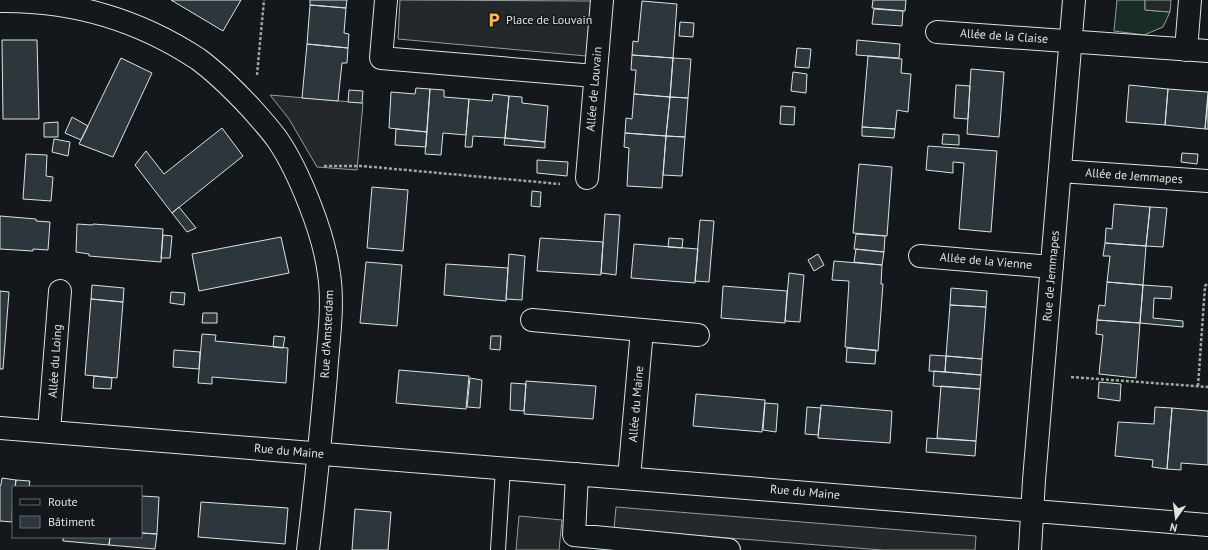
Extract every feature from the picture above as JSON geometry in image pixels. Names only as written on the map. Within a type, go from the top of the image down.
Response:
[{"type":"street","name":"Rue d'Amsterdam","points":[[0,1],[22,0],[68,5],[102,12],[164,39],[199,60],[229,85],[277,138],[294,166],[320,231],[329,274],[331,317],[319,454],[308,550]]},
{"type":"street","points":[[386,0],[381,58],[595,76]]},
{"type":"street","name":"Allée de Louvain","points":[[587,178],[602,0]]},
{"type":"street","name":"Rue de Jemmapes","points":[[1032,510],[1074,0]]},
{"type":"street","points":[[1186,50],[1190,0]]},
{"type":"street","name":"Allée de la Claise","points":[[937,32],[1070,41]]},
{"type":"street","points":[[1070,41],[1208,51]]},
{"type":"street","name":"Allée de Jemmapes","points":[[1060,171],[1208,181]]},
{"type":"street","name":"Allée de la Vienne","points":[[920,256],[1052,267]]},
{"type":"street","name":"Allée du Loing","points":[[49,431],[60,291]]},
{"type":"street","points":[[532,320],[698,335]]},
{"type":"street","name":"Allée du Maine","points":[[629,478],[642,330]]},
{"type":"street","name":"Rue du Maine","points":[[0,428],[1208,525]]},
{"type":"street","points":[[577,474],[573,543],[729,550]]},
{"type":"street","points":[[1030,550],[1032,510]]},
{"type":"lane","points":[[498,550],[503,468]]},
{"type":"path","points":[[254,112],[264,0]]},
{"type":"path","points":[[294,166],[362,166],[587,186],[587,178]]},
{"type":"path","points":[[1198,386],[1205,286],[1208,283]]},
{"type":"path","points":[[1043,375],[1208,387]]},
{"type":"green space","points":[[1117,0],[1145,0],[1145,10],[1170,12],[1163,27],[1144,35],[1114,31]]},
{"type":"shaded area","name":"Place de Louvain","points":[[400,0],[591,1],[586,56],[398,39]]},
{"type":"shaded area","points":[[1145,0],[1171,0],[1170,12],[1145,10]]},
{"type":"shaded area","points":[[270,95],[363,103],[357,170],[317,167],[289,119]]},
{"type":"shaded area","points":[[616,507],[976,536],[975,550],[882,550],[614,529]]},
{"type":"shaded area","points":[[519,516],[562,520],[559,550],[516,550]]},
{"type":"building","points":[[171,0],[241,0],[223,31]]},
{"type":"building","points":[[310,0],[347,0],[346,8],[310,5]]},
{"type":"building","points":[[873,0],[906,0],[905,11],[872,8]]},
{"type":"building","points":[[642,1],[677,4],[673,58],[632,55],[633,41],[638,42]]},
{"type":"building","points":[[310,5],[346,8],[344,33],[349,34],[348,48],[307,44]]},
{"type":"building","points":[[874,9],[903,11],[902,26],[872,24]]},
{"type":"building","points":[[680,22],[694,23],[693,37],[679,36]]},
{"type":"building","points":[[2,40],[37,40],[39,119],[3,119]]},
{"type":"building","points":[[857,40],[900,44],[899,58],[856,55]]},
{"type":"building","points":[[307,44],[348,48],[347,63],[342,63],[338,101],[302,98]]},
{"type":"building","points":[[797,48],[811,49],[809,68],[795,67]]},
{"type":"building","points":[[632,55],[673,58],[670,97],[634,94],[636,70],[631,70]]},
{"type":"building","points":[[868,56],[902,59],[901,73],[911,74],[908,112],[897,110],[895,129],[862,127]]},
{"type":"building","points":[[121,58],[152,73],[113,157],[79,144]]},
{"type":"building","points":[[673,58],[691,59],[688,98],[670,97]]},
{"type":"building","points":[[971,69],[1004,72],[999,137],[967,134]]},
{"type":"building","points":[[793,72],[807,74],[806,93],[791,91]]},
{"type":"building","points":[[956,85],[970,86],[968,119],[954,118]]},
{"type":"building","points":[[1129,85],[1168,89],[1165,125],[1126,122]]},
{"type":"building","points":[[416,88],[430,89],[427,132],[389,128],[391,92],[415,94]]},
{"type":"building","points":[[430,89],[444,90],[444,97],[469,99],[466,135],[443,133],[441,155],[425,154]]},
{"type":"building","points":[[1168,89],[1208,92],[1205,129],[1165,125]]},
{"type":"building","points":[[349,90],[363,91],[362,103],[348,102]]},
{"type":"building","points":[[493,94],[509,96],[505,138],[473,136],[472,147],[465,147],[469,99],[492,101]]},
{"type":"building","points":[[634,94],[670,97],[666,136],[625,133],[626,118],[632,119]]},
{"type":"building","points":[[509,96],[522,97],[522,103],[548,106],[545,142],[505,138]]},
{"type":"building","points":[[670,97],[688,98],[685,137],[666,136]]},
{"type":"building","points":[[1208,97],[1208,129],[1205,129]]},
{"type":"building","points":[[781,106],[795,107],[794,125],[780,124]]},
{"type":"building","points":[[72,117],[88,126],[81,140],[65,133]]},
{"type":"building","points":[[58,122],[58,137],[44,137],[44,123]]},
{"type":"building","points":[[862,127],[895,129],[894,138],[862,136]]},
{"type":"building","points":[[222,128],[243,156],[172,213],[135,165],[146,151],[164,174]]},
{"type":"building","points":[[396,129],[427,132],[426,147],[395,145]]},
{"type":"building","points":[[625,133],[666,136],[662,188],[627,186],[629,148],[624,147]]},
{"type":"building","points":[[943,134],[959,135],[959,145],[942,144]]},
{"type":"building","points":[[666,136],[685,137],[682,176],[663,175]]},
{"type":"building","points":[[505,138],[545,142],[545,148],[504,145]]},
{"type":"building","points":[[54,139],[70,142],[68,156],[52,152]]},
{"type":"building","points":[[928,146],[997,151],[991,232],[959,229],[964,163],[953,162],[953,173],[926,170]]},
{"type":"building","points":[[1182,153],[1198,154],[1197,164],[1181,162]]},
{"type":"building","points":[[26,154],[47,155],[46,176],[53,177],[51,201],[23,199]]},
{"type":"building","points":[[537,160],[568,162],[567,176],[537,173]]},
{"type":"building","points":[[859,164],[892,167],[887,236],[853,233]]},
{"type":"building","points":[[372,187],[408,190],[403,251],[367,248]]},
{"type":"building","points":[[532,191],[541,192],[540,207],[531,206]]},
{"type":"building","points":[[1114,204],[1150,207],[1146,246],[1105,243],[1106,228],[1112,229]]},
{"type":"building","points":[[179,207],[196,228],[187,232],[172,213]]},
{"type":"building","points":[[1150,207],[1167,208],[1163,247],[1146,246]]},
{"type":"building","points":[[605,214],[620,215],[616,275],[601,273]]},
{"type":"building","points":[[0,216],[36,219],[36,221],[50,222],[48,250],[33,249],[33,251],[0,249]]},
{"type":"building","points":[[700,220],[714,221],[709,282],[695,281]]},
{"type":"building","points":[[77,224],[163,229],[161,262],[89,256],[89,254],[76,252]]},
{"type":"building","points":[[856,234],[885,236],[884,252],[854,249]]},
{"type":"building","points":[[163,235],[172,236],[170,258],[161,258]]},
{"type":"building","points":[[281,237],[289,273],[199,291],[192,254]]},
{"type":"building","points":[[540,238],[603,242],[601,275],[537,271]]},
{"type":"building","points":[[669,238],[683,239],[682,248],[668,247]]},
{"type":"building","points":[[1105,243],[1146,246],[1143,285],[1107,282],[1110,256],[1103,256]]},
{"type":"building","points":[[634,244],[698,249],[695,283],[631,278]]},
{"type":"building","points":[[856,249],[884,252],[882,265],[854,262]]},
{"type":"building","points":[[509,254],[525,256],[522,300],[506,299]]},
{"type":"building","points":[[818,254],[824,265],[814,271],[808,260]]},
{"type":"building","points":[[834,261],[882,265],[881,284],[883,284],[878,351],[845,347],[849,281],[832,280]]},
{"type":"building","points":[[366,262],[402,265],[397,326],[360,323]]},
{"type":"building","points":[[446,264],[508,268],[506,301],[444,295]]},
{"type":"building","points":[[789,273],[804,275],[800,322],[785,321]]},
{"type":"building","points":[[1107,282],[1143,285],[1140,323],[1097,320],[1099,305],[1105,306]]},
{"type":"building","points":[[92,285],[124,288],[123,302],[91,299]]},
{"type":"building","points":[[1143,285],[1172,287],[1171,299],[1154,298],[1153,318],[1183,321],[1183,327],[1140,323]]},
{"type":"building","points":[[723,286],[787,291],[785,323],[721,318]]},
{"type":"building","points":[[951,288],[987,291],[986,307],[950,305]]},
{"type":"building","points":[[0,291],[9,292],[3,369],[0,369]]},
{"type":"building","points":[[171,292],[185,293],[184,305],[170,303]]},
{"type":"building","points":[[91,299],[123,302],[117,378],[85,375]]},
{"type":"building","points":[[950,305],[986,307],[982,359],[946,356]]},
{"type":"building","points":[[203,313],[217,313],[217,323],[202,323]]},
{"type":"building","points":[[1097,320],[1140,323],[1136,378],[1099,374],[1103,335],[1096,334]]},
{"type":"building","points":[[202,334],[216,335],[215,341],[288,348],[286,383],[212,377],[212,384],[198,383]]},
{"type":"building","points":[[274,336],[285,337],[283,348],[273,347]]},
{"type":"building","points":[[491,336],[501,336],[500,350],[490,349]]},
{"type":"building","points":[[847,348],[876,350],[875,364],[846,362]]},
{"type":"building","points":[[174,350],[200,352],[199,369],[173,367]]},
{"type":"building","points":[[930,355],[946,356],[945,372],[929,371]]},
{"type":"building","points":[[946,356],[982,359],[981,375],[945,372]]},
{"type":"building","points":[[399,370],[469,376],[466,409],[396,403]]},
{"type":"building","points":[[934,371],[981,375],[980,389],[933,386]]},
{"type":"building","points":[[94,376],[112,378],[111,389],[93,388]]},
{"type":"building","points":[[470,378],[482,380],[480,408],[467,407]]},
{"type":"building","points":[[526,381],[596,386],[593,419],[524,414]]},
{"type":"building","points":[[1099,382],[1121,384],[1120,401],[1098,398]]},
{"type":"building","points":[[511,383],[526,384],[524,411],[510,410]]},
{"type":"building","points":[[941,386],[980,389],[976,441],[937,438]]},
{"type":"building","points":[[696,394],[765,400],[762,432],[693,426]]},
{"type":"building","points":[[765,403],[778,404],[776,432],[763,430]]},
{"type":"building","points":[[821,405],[892,411],[890,443],[818,438]]},
{"type":"building","points":[[807,407],[821,408],[818,435],[805,434]]},
{"type":"building","points":[[1155,407],[1172,408],[1167,469],[1152,467],[1153,460],[1115,456],[1118,422],[1154,424]]},
{"type":"building","points":[[1172,408],[1208,411],[1208,465],[1181,463],[1181,470],[1167,469]]},
{"type":"building","points":[[927,438],[976,441],[975,456],[926,452]]},
{"type":"building","points":[[2,478],[16,480],[15,486],[12,486],[12,522],[0,521]]},
{"type":"building","points":[[16,480],[30,481],[29,486],[15,486]]},
{"type":"building","points":[[142,496],[159,497],[157,534],[142,533]]},
{"type":"building","points":[[201,502],[288,508],[285,544],[198,537]]},
{"type":"building","points":[[355,509],[391,512],[388,550],[352,550]]},
{"type":"building","points":[[142,533],[157,534],[155,549],[109,545],[110,538],[142,538]]},
{"type":"building","points":[[63,538],[110,538],[109,545],[63,541]]},
{"type":"place","name":"Place de Louvain","points":[[494,20]]}]
